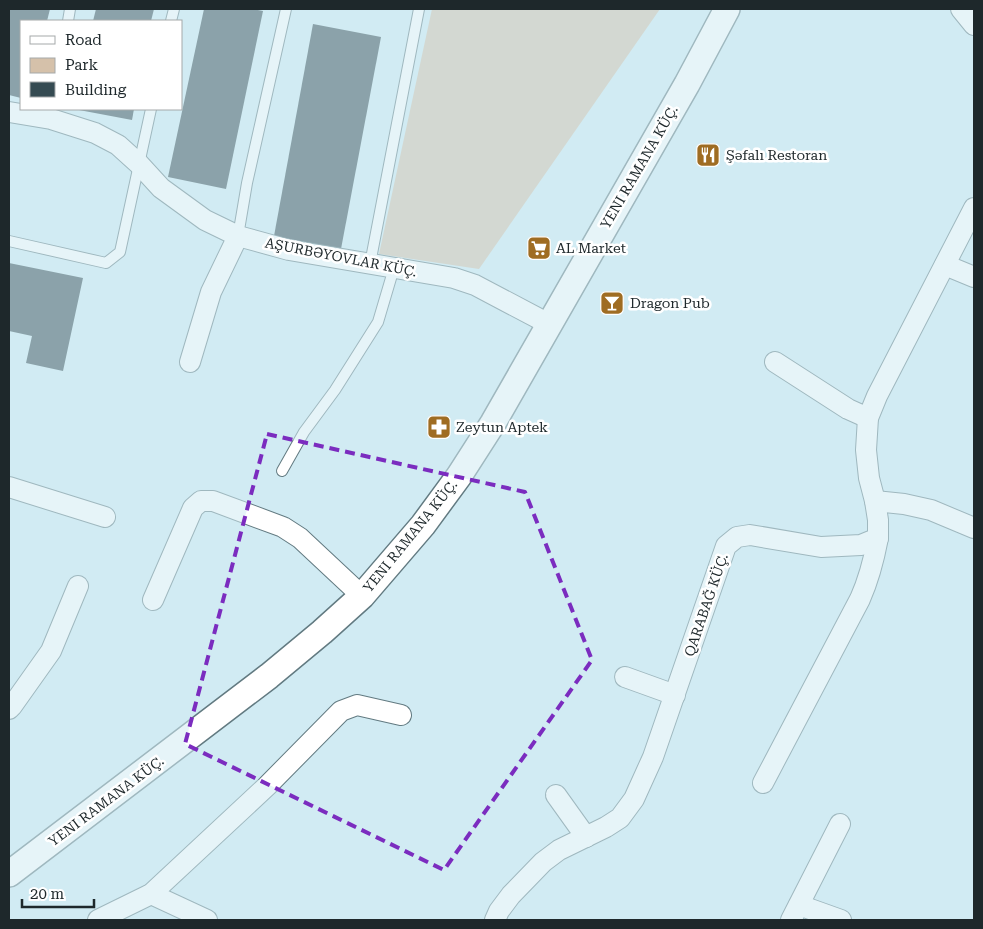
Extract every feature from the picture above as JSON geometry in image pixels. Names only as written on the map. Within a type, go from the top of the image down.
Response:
[{"type":"street","name":"YENI RAMANA KÜÇ.","points":[[9,874],[269,676],[322,632],[362,596],[423,524],[459,476],[493,423],[687,84],[727,9]]},
{"type":"street","points":[[961,9],[974,25]]},
{"type":"street","name":"AŞURBƏYOVLAR KÜÇ.","points":[[9,112],[52,114],[118,145],[139,164],[160,188],[205,220],[238,236],[289,250],[454,278],[474,285],[549,324]]},
{"type":"street","points":[[763,783],[860,599],[867,582],[878,538],[878,520],[869,478],[866,450],[868,418],[877,396],[974,208]]},
{"type":"street","points":[[190,362],[211,292],[238,236]]},
{"type":"street","points":[[945,265],[974,277]]},
{"type":"street","points":[[775,362],[848,409],[868,418]]},
{"type":"street","points":[[9,487],[105,517]]},
{"type":"street","points":[[153,600],[192,508],[201,501],[213,501],[283,527],[300,538],[362,596]]},
{"type":"street","points":[[875,501],[904,504],[931,510],[974,528]]},
{"type":"street","name":"QARABAĞ KÜÇ.","points":[[495,920],[511,895],[543,862],[559,850],[620,818],[634,799],[653,757],[726,546],[737,537],[750,535],[821,546],[860,545],[878,538]]},
{"type":"street","points":[[9,709],[51,651],[78,586]]},
{"type":"street","points":[[625,677],[675,695]]},
{"type":"street","points":[[98,920],[151,894],[266,786],[341,711],[357,705],[401,715]]},
{"type":"street","points":[[556,795],[586,836]]},
{"type":"street","points":[[840,824],[795,913],[841,920]]},
{"type":"street","points":[[151,894],[207,920]]},
{"type":"lane","points":[[238,236],[247,183],[286,9]]},
{"type":"lane","points":[[370,264],[419,9]]},
{"type":"lane","points":[[9,240],[106,263],[120,252],[151,110]]},
{"type":"lane","points":[[282,471],[304,432],[335,390],[378,322],[394,268]]},
{"type":"highlighted area","points":[[267,434],[525,492],[592,660],[444,870],[185,744]]},
{"type":"green space","points":[[432,9],[660,9],[479,269],[379,254]]},
{"type":"building","points":[[9,9],[50,9],[47,20],[20,20],[20,98],[9,95]]},
{"type":"building","points":[[96,9],[154,9],[151,20],[93,20]]},
{"type":"building","points":[[204,9],[253,9],[263,11],[226,189],[168,177]]},
{"type":"building","points":[[313,24],[381,37],[341,249],[274,236]]},
{"type":"building","points":[[79,110],[134,110],[132,120]]},
{"type":"building","points":[[9,263],[83,278],[63,371],[26,363],[32,336],[9,331]]},
{"type":"place","name":"Şəfalı Restoran","points":[[708,155]]},
{"type":"place","name":"AL Market","points":[[539,248]]},
{"type":"place","name":"Dragon Pub","points":[[612,303]]},
{"type":"place","name":"Zeytun Aptek","points":[[439,427]]}]
